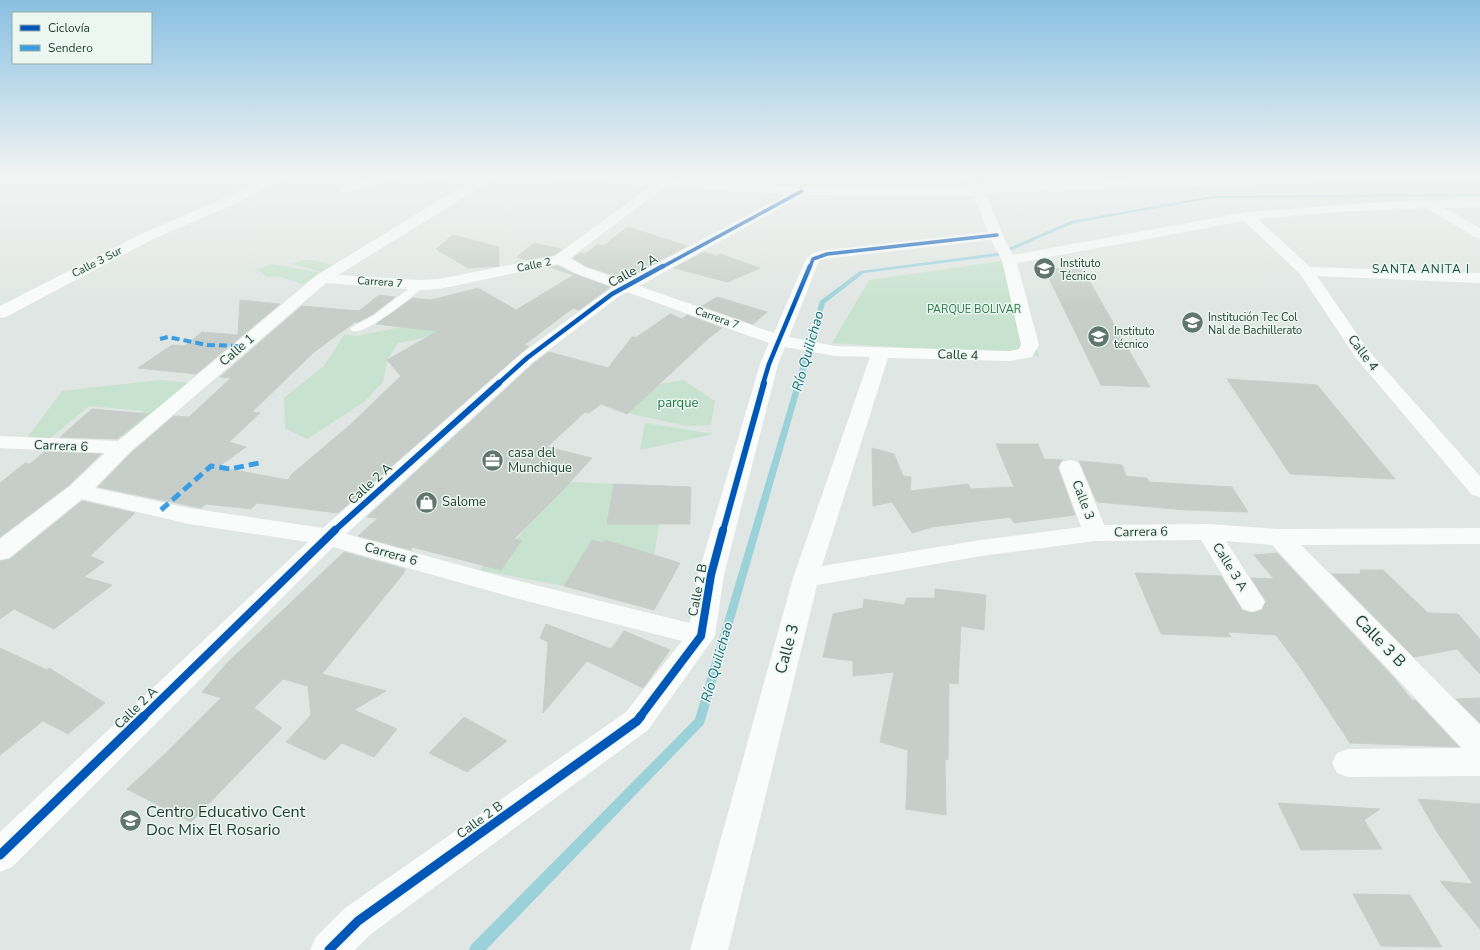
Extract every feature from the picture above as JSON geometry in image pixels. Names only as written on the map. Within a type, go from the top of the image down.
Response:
[{"type":"street","name":"Calle 3 Sur","points":[[0,312],[148,236],[189,218]]},
{"type":"street","name":"Calle 1","points":[[0,552],[78,491],[123,448],[322,278],[419,218]]},
{"type":"street","name":"Calle 2","points":[[439,284],[460,281],[560,259],[615,218]]},
{"type":"street","name":"Calle 2 A","points":[[0,855],[328,537],[527,358],[612,294],[752,218]]},
{"type":"street","points":[[990,218],[1003,248],[1229,218]]},
{"type":"street","name":"Calle 4","points":[[1250,218],[1306,271],[1362,354],[1480,490]]},
{"type":"street","points":[[1453,218],[1480,234]]},
{"type":"street","name":"Calle 2 B","points":[[329,950],[358,921],[637,721],[701,636],[711,575],[770,364],[787,342],[813,259],[818,256],[1003,248]]},
{"type":"street","name":"Calle 4","points":[[881,352],[1010,356],[1026,353],[1030,345],[1003,248]]},
{"type":"street","name":"Carrera 7","points":[[560,259],[580,270],[787,342],[835,351],[881,352]]},
{"type":"street","points":[[1306,271],[1480,278]]},
{"type":"street","name":"Carrera 7","points":[[322,278],[420,285],[439,284]]},
{"type":"street","points":[[1462,278],[1480,291]]},
{"type":"street","name":"Calle 3","points":[[709,950],[806,578],[881,352]]},
{"type":"street","name":"Carrera 6","points":[[0,442],[123,448]]},
{"type":"street","name":"Calle 3","points":[[1070,467],[1096,533]]},
{"type":"street","name":"Carrera 6","points":[[78,491],[189,516],[328,537],[515,589],[701,636]]},
{"type":"street","name":"Carrera 6","points":[[806,578],[981,548],[1096,533],[1208,532],[1279,537],[1480,536]]},
{"type":"street","name":"Calle 3 A","points":[[1208,532],[1252,602]]},
{"type":"street","name":"Calle 3 B","points":[[1279,537],[1480,746]]},
{"type":"street","points":[[1348,763],[1480,762]]},
{"type":"lane","points":[[356,329],[378,317],[420,285]]},
{"type":"green space","points":[[303,260],[314,260],[336,266],[325,273],[292,264]]},
{"type":"green space","name":"PARQUE BOLIVAR","points":[[1002,261],[1039,356],[832,343],[869,280]]},
{"type":"green space","points":[[272,264],[321,273],[303,284],[277,276],[267,277],[261,272],[254,271]]},
{"type":"green space","points":[[435,320],[473,328],[398,343],[387,360],[383,382],[364,402],[307,439],[285,428],[284,398],[324,366],[344,335],[357,336]]},
{"type":"green space","points":[[160,380],[192,383],[126,436],[107,437],[144,411],[89,406],[48,440],[25,441],[62,391]]},
{"type":"green space","name":"parque","points":[[683,380],[715,401],[711,425],[686,426],[628,413],[655,385]]},
{"type":"green space","points":[[645,423],[714,434],[640,450]]},
{"type":"green space","points":[[571,482],[614,484],[608,523],[659,524],[654,555],[592,541],[564,586],[480,570],[488,560],[516,540],[529,524]]},
{"type":"building","points":[[628,227],[687,246],[625,279],[586,266],[573,258],[580,253],[585,254],[598,244],[603,246]]},
{"type":"building","points":[[453,235],[499,247],[499,266],[468,268],[436,249]]},
{"type":"building","points":[[534,243],[562,249],[554,255],[526,260],[517,257]]},
{"type":"building","points":[[704,252],[717,256],[720,254],[760,268],[728,282],[674,268]]},
{"type":"building","points":[[558,266],[574,274],[610,287],[579,310],[573,308],[524,345],[529,346],[338,513],[257,503],[251,509],[206,504],[201,508],[98,487],[131,453],[174,416],[189,417],[231,378],[220,377],[302,306],[359,311],[379,295],[395,297],[373,314],[358,322],[355,322],[314,352],[252,412],[260,413],[229,442],[246,447],[218,467],[288,480],[292,474],[350,425],[401,376],[387,360],[438,331],[376,324],[413,298],[431,300],[478,288],[516,310],[574,275],[549,267]]},
{"type":"building","name":"Instituto técnico","points":[[1044,268],[1083,270],[1150,387],[1101,385]]},
{"type":"building","points":[[717,297],[767,312],[753,324],[702,306]]},
{"type":"building","points":[[240,300],[280,304],[196,374],[138,368],[172,345],[184,346],[202,332],[238,335]]},
{"type":"building","points":[[670,314],[682,319],[687,315],[722,328],[710,337],[627,414],[601,404],[589,413],[585,412],[547,447],[592,458],[563,490],[514,539],[522,540],[501,570],[412,547],[411,550],[358,536],[378,518],[367,517],[534,363],[549,352],[608,368],[632,337],[637,337]]},
{"type":"building","points":[[1227,379],[1317,385],[1395,479],[1290,474]]},
{"type":"building","points":[[92,409],[148,414],[117,439],[60,437]]},
{"type":"building","points":[[996,444],[1038,444],[1044,459],[1063,460],[1058,468],[1075,515],[1014,523],[1010,517],[932,527],[912,533],[892,502],[873,506],[872,448],[894,454],[903,476],[911,477],[910,491],[968,484],[971,489],[1014,487]]},
{"type":"building","points":[[44,452],[101,454],[69,485],[0,537],[0,483],[25,463],[30,464]]},
{"type":"building","points":[[1079,461],[1122,465],[1126,476],[1147,478],[1149,482],[1232,487],[1248,512],[1186,510],[1097,502]]},
{"type":"building","points":[[614,484],[691,487],[690,524],[607,524]]},
{"type":"building","points":[[82,501],[135,513],[90,556],[104,562],[84,577],[112,585],[54,629],[14,609],[0,619],[0,561],[10,559]]},
{"type":"building","points":[[592,540],[604,543],[605,540],[680,563],[654,610],[564,586]]},
{"type":"building","points":[[344,552],[405,569],[403,574],[322,674],[386,691],[354,710],[397,729],[374,757],[342,743],[325,760],[286,742],[311,715],[308,686],[283,679],[254,708],[282,728],[191,822],[127,789],[167,752],[221,698],[202,692],[227,663]]},
{"type":"building","points":[[1277,553],[1394,678],[1412,700],[1415,700],[1459,747],[1350,743],[1302,670],[1276,635],[1228,632],[1231,637],[1161,634],[1135,573],[1221,576],[1242,610],[1252,613],[1262,610],[1266,601],[1251,578],[1274,579],[1254,555]]},
{"type":"building","points":[[1360,570],[1383,570],[1428,613],[1458,614],[1480,639],[1480,674],[1457,649],[1414,657],[1332,574],[1361,574]]},
{"type":"building","points":[[935,589],[986,595],[984,630],[961,626],[958,684],[949,683],[948,760],[945,759],[946,815],[906,809],[908,750],[880,742],[894,672],[853,676],[853,661],[823,657],[833,614],[863,608],[864,599],[904,605],[907,598],[935,598]]},
{"type":"building","points":[[546,624],[611,649],[624,631],[670,650],[643,688],[587,661],[543,713],[548,642],[540,638]]},
{"type":"building","points":[[0,648],[47,670],[49,668],[105,703],[68,734],[43,721],[0,755]]},
{"type":"building","points":[[1480,698],[1480,723],[1456,699]]},
{"type":"building","points":[[464,717],[507,741],[467,772],[429,753]]},
{"type":"building","points":[[1418,799],[1480,804],[1480,929],[1440,881],[1473,884],[1437,832]]},
{"type":"building","points":[[1278,803],[1380,809],[1364,820],[1382,849],[1301,850]]},
{"type":"building","points":[[1353,894],[1410,895],[1442,947],[1381,946]]},
{"type":"waterway","name":"Río Quilichao","points":[[476,950],[700,721],[822,302],[862,272],[998,254],[1073,222],[1094,218]]},
{"type":"marked path","points":[[160,339],[168,337],[207,345],[242,346]]},
{"type":"marked path","points":[[161,510],[211,466],[230,469],[259,463]]},
{"type":"cycle path","points":[[0,855],[328,537],[527,358],[612,294],[752,218]]},
{"type":"cycle path","points":[[329,950],[358,921],[637,721],[701,636],[711,575],[769,364],[813,259],[827,254],[997,235]]},
{"type":"place","name":"Instituto Técnico","points":[[1044,269]]},
{"type":"place","name":"Institución Tec Col Nal de Bachillerato","points":[[1192,323]]},
{"type":"place","name":"Instituto técnico","points":[[1099,337]]},
{"type":"place","name":"casa del Munchique","points":[[493,460]]},
{"type":"place","name":"Salome","points":[[427,502]]},
{"type":"place","name":"Centro Educativo Cent Doc Mix El Rosario","points":[[131,821]]},
{"type":"district","name":"SANTA ANITA I","points":[[1421,269]]}]
